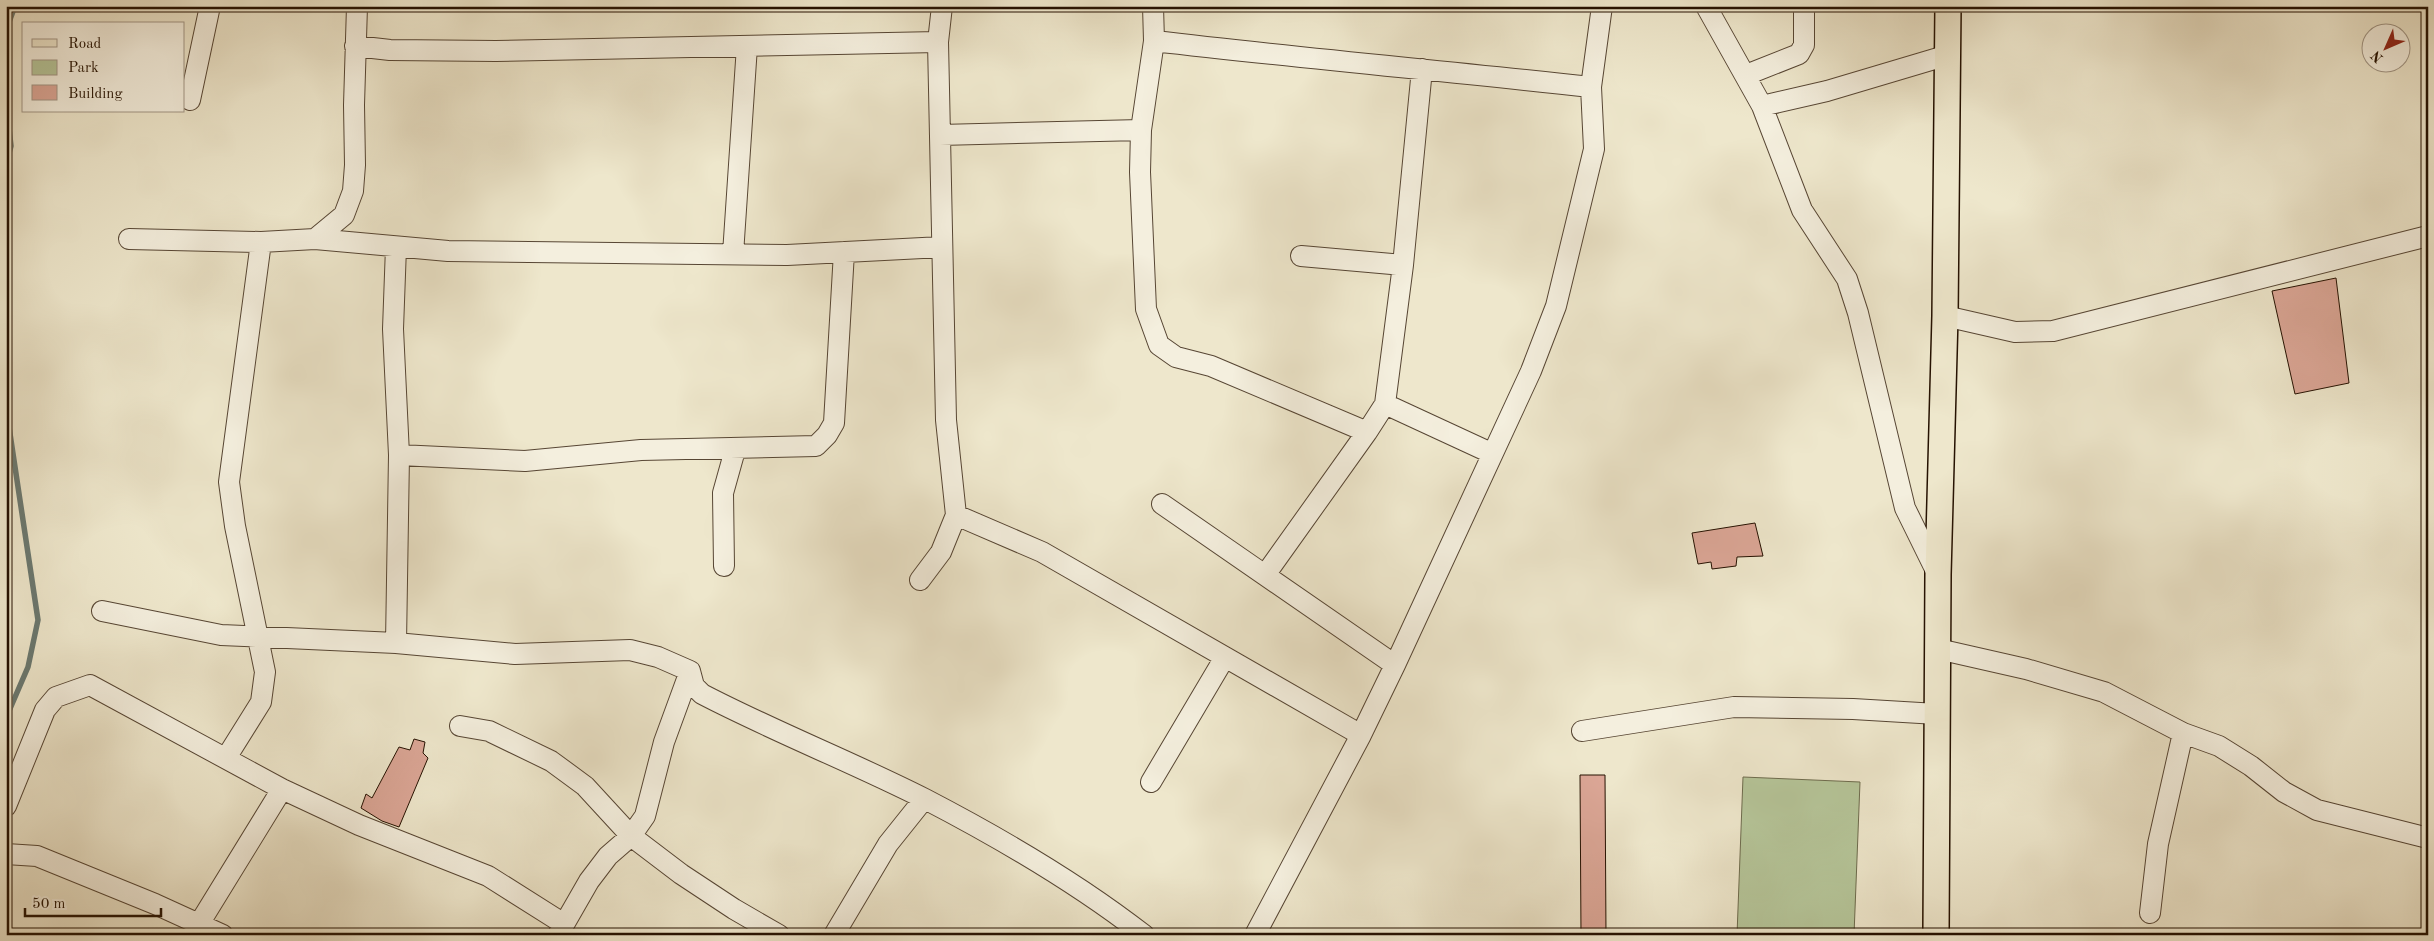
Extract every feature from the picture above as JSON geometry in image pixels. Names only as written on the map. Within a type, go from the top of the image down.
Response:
[{"type":"main road","points":[[1936,935],[1938,576],[1945,316],[1948,6]]},
{"type":"street","points":[[190,100],[210,6]]},
{"type":"street","points":[[316,240],[344,215],[352,191],[355,165],[357,6]]},
{"type":"street","points":[[920,580],[941,552],[956,515],[946,420],[938,42],[942,6]]},
{"type":"street","points":[[1153,6],[1154,41],[1141,130],[1140,172],[1146,309],[1159,345],[1176,357],[1210,366],[1367,432]]},
{"type":"street","points":[[1255,935],[1361,735],[1395,665],[1491,453],[1531,371],[1556,306],[1594,149],[1591,87],[1602,6]]},
{"type":"street","points":[[1706,6],[1762,106],[1802,210],[1846,279],[1861,323],[1904,508],[1938,576]]},
{"type":"street","points":[[1746,75],[1799,54],[1804,44],[1804,6]]},
{"type":"street","points":[[1154,41],[1332,62],[1422,69],[1591,87]]},
{"type":"street","points":[[355,46],[390,50],[496,50],[938,42]]},
{"type":"street","points":[[733,254],[747,46]]},
{"type":"street","points":[[1762,106],[1827,91],[1948,55]]},
{"type":"street","points":[[1265,575],[1385,404],[1402,265],[1422,69]]},
{"type":"street","points":[[940,135],[1141,130]]},
{"type":"street","points":[[344,215],[359,244]]},
{"type":"street","points":[[1945,316],[2014,332],[2053,331],[2428,236]]},
{"type":"street","points":[[129,239],[261,242],[316,240],[448,251],[787,255],[942,247]]},
{"type":"street","points":[[226,758],[260,702],[265,672],[229,482],[261,242]]},
{"type":"street","points":[[396,247],[393,329],[399,455],[396,643]]},
{"type":"street","points":[[399,455],[525,461],[641,450],[735,450],[816,446],[828,435],[834,423],[844,252]]},
{"type":"street","points":[[1301,256],[1402,265]]},
{"type":"street","points":[[1385,404],[1491,453]]},
{"type":"street","points":[[724,566],[723,492],[735,450]]},
{"type":"street","points":[[1162,504],[1395,665]]},
{"type":"street","points":[[956,515],[1042,552],[1102,584],[1361,735]]},
{"type":"street","points":[[102,611],[221,635],[257,635],[284,639],[396,643],[515,654],[630,650],[658,657],[690,670]]},
{"type":"street","points":[[1938,649],[2026,669],[2104,692],[2183,733],[2219,746],[2250,766],[2284,792],[2317,810],[2428,838]]},
{"type":"street","points":[[1151,782],[1225,657]]},
{"type":"street","points":[[690,670],[694,686],[702,694],[924,799],[1025,854],[1102,902],[1144,935]]},
{"type":"street","points":[[6,806],[45,710],[56,697],[90,684],[282,789],[359,825],[488,876],[561,929],[588,881],[608,856],[631,836],[645,816],[664,742],[690,670]]},
{"type":"street","points":[[1582,731],[1734,707],[1937,714]]},
{"type":"street","points":[[460,726],[489,731],[551,761],[585,786],[631,836],[681,874],[734,909],[779,935]]},
{"type":"street","points":[[2150,913],[2158,844],[2183,733]]},
{"type":"street","points":[[199,924],[282,789]]},
{"type":"street","points":[[834,935],[888,844],[924,799]]},
{"type":"street","points":[[6,854],[37,856],[223,935]]},
{"type":"green space","points":[[1743,777],[1860,782],[1854,935],[1737,935]]},
{"type":"building","points":[[2336,278],[2349,383],[2295,394],[2272,291]]},
{"type":"building","points":[[1755,523],[1763,556],[1737,557],[1736,566],[1712,569],[1711,562],[1698,564],[1692,533]]},
{"type":"building","points":[[414,739],[425,742],[423,753],[428,758],[399,827],[382,821],[361,808],[366,794],[372,798],[399,747],[410,750]]},
{"type":"building","points":[[1580,775],[1605,775],[1606,935],[1581,935]]},
{"type":"waterway","points":[[6,30],[15,6]]},
{"type":"waterway","points":[[6,102],[11,146],[6,164]]},
{"type":"waterway","points":[[6,407],[38,620],[28,667],[6,718]]}]
